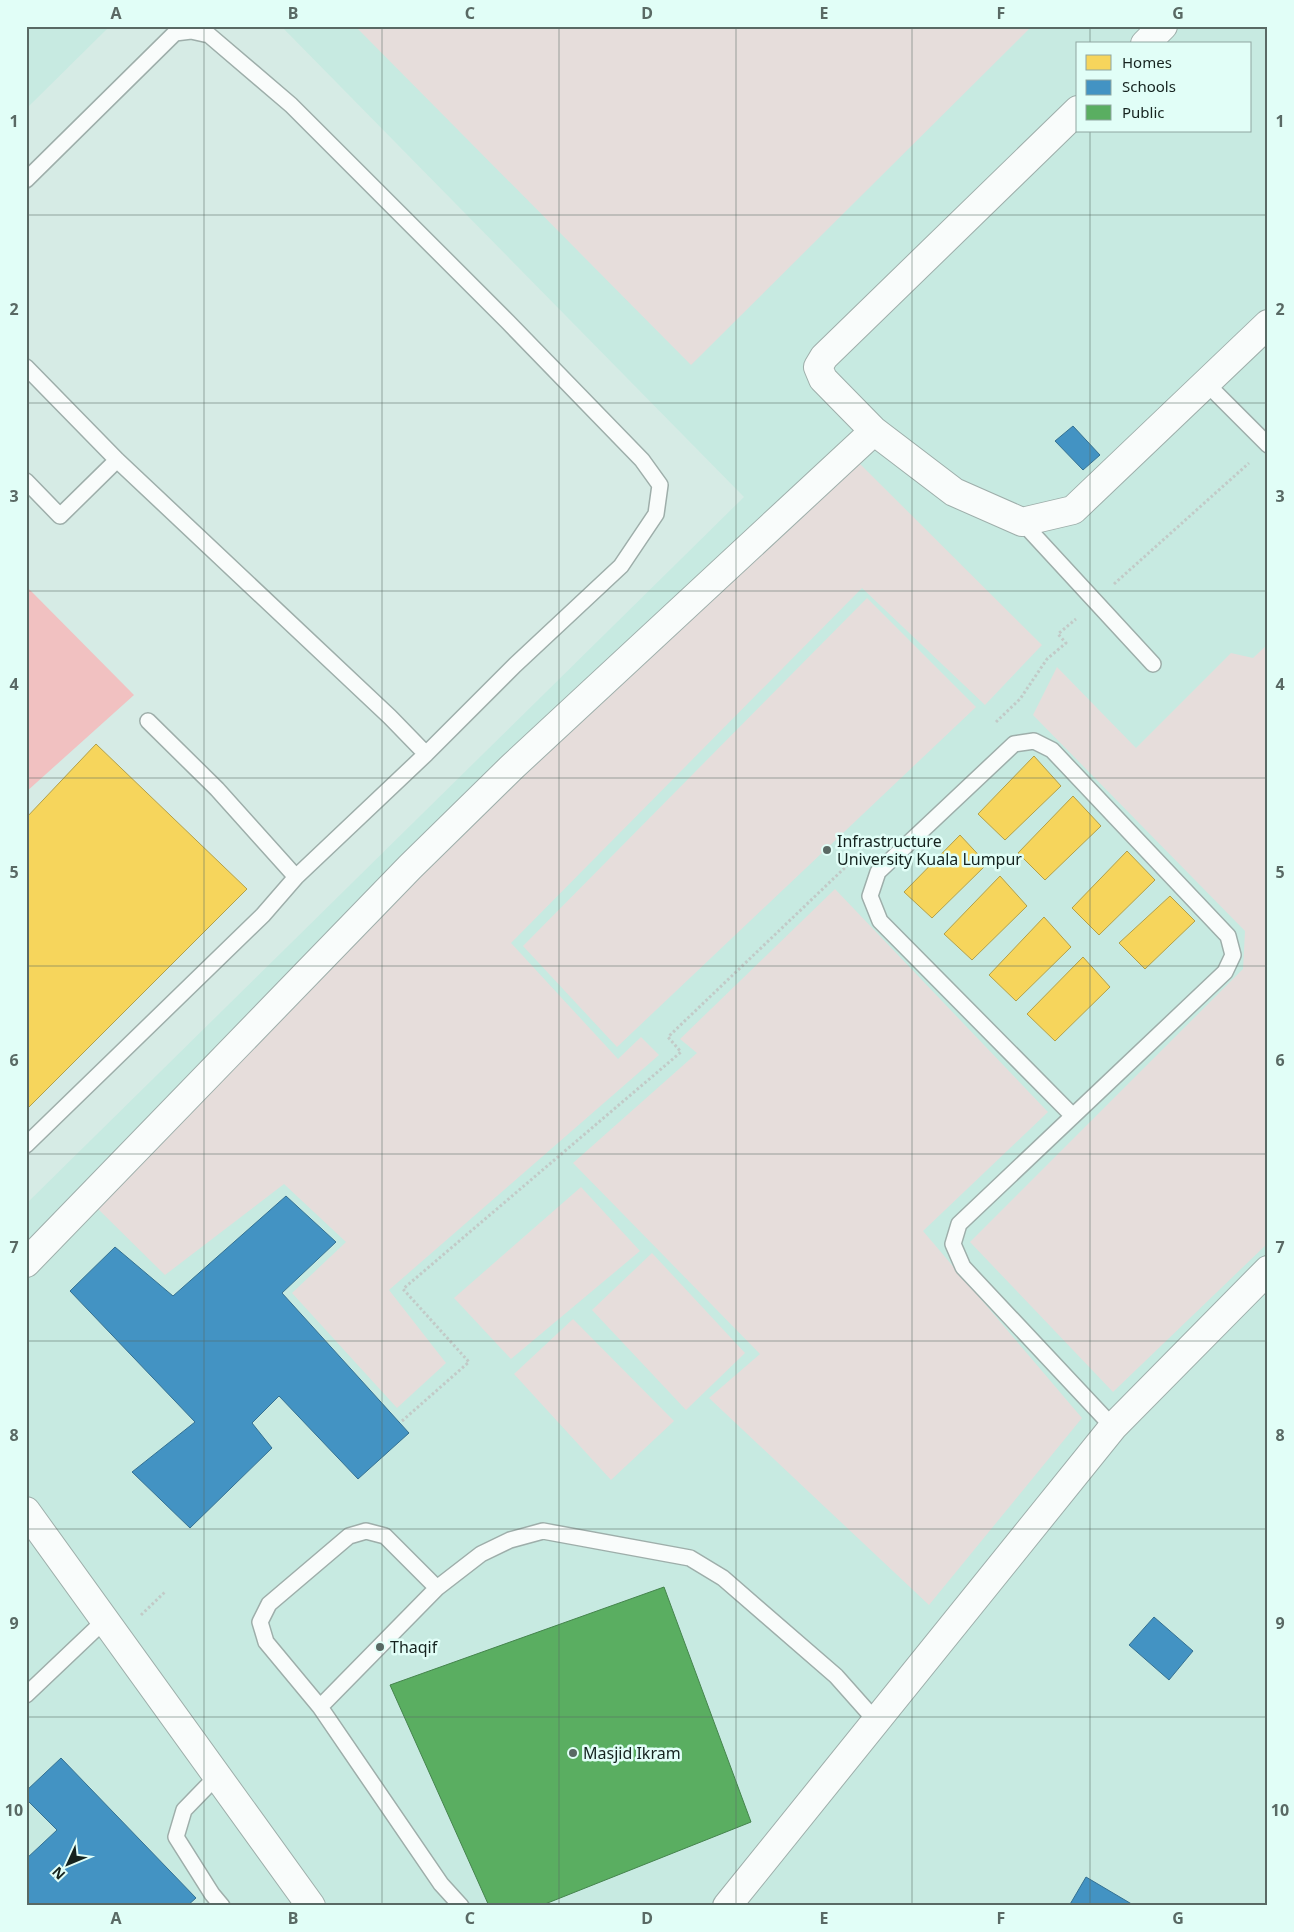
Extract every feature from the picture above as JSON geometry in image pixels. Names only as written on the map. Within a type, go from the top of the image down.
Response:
[{"type":"street","points":[[1148,42],[1164,26]]},
{"type":"street","points":[[1076,112],[824,357],[818,367],[823,379],[874,431],[954,492],[1022,522],[1073,510],[1268,324]]},
{"type":"street","points":[[26,1263],[423,854],[512,767],[874,431]]},
{"type":"street","points":[[727,1906],[1113,1427],[1268,1270]]},
{"type":"street","points":[[26,1511],[311,1906]]},
{"type":"lane","points":[[26,180],[175,33],[191,31],[209,35],[291,105],[501,315],[642,460],[660,485],[656,514],[621,566],[515,664],[426,754],[296,876],[263,915],[26,1146]]},
{"type":"lane","points":[[26,368],[116,460],[390,717],[426,754]]},
{"type":"lane","points":[[1206,383],[1268,446]]},
{"type":"lane","points":[[26,481],[60,516],[116,460]]},
{"type":"lane","points":[[1022,522],[1154,664]]},
{"type":"lane","points":[[148,721],[217,789],[296,876]]},
{"type":"lane","points":[[1073,1116],[880,921],[870,896],[878,872],[1014,744],[1034,741],[1052,750],[1228,936],[1233,955],[1225,972],[1073,1116],[959,1224],[953,1244],[963,1267],[1113,1427]]},
{"type":"lane","points":[[437,1588],[385,1536],[366,1531],[349,1536],[269,1604],[260,1622],[266,1642],[320,1707],[441,1884],[461,1906]]},
{"type":"lane","points":[[320,1707],[437,1588],[481,1554],[510,1540],[544,1532],[690,1558],[723,1578],[836,1676],[876,1722]]},
{"type":"lane","points":[[26,1695],[105,1620]]},
{"type":"lane","points":[[217,1776],[184,1810],[176,1837],[212,1894],[222,1906]]},
{"type":"path","points":[[1109,589],[1253,459]]},
{"type":"path","points":[[991,727],[1020,699],[1047,658],[1066,643],[1058,634],[1080,615]]},
{"type":"path","points":[[402,1422],[469,1362],[403,1289],[681,1052],[668,1037],[862,851]]},
{"type":"path","points":[[137,1618],[166,1591]]},
{"type":"shaded area","points":[[26,26],[110,26],[26,109]]},
{"type":"shaded area","name":"Infrastructure University Kuala Lumpur","points":[[281,26],[1268,26],[1268,1906],[26,1906],[26,1204],[744,497]]},
{"type":"shaded area","points":[[355,26],[1032,26],[691,365]]},
{"type":"shaded area","points":[[856,460],[1042,645],[985,705],[862,588],[511,943],[618,1059],[641,1037],[659,1055],[389,1290],[446,1363],[397,1408],[292,1293],[346,1242],[284,1184],[165,1275],[95,1206],[516,780]]},
{"type":"shaded area","points":[[26,586],[134,695],[26,792]]},
{"type":"shaded area","points":[[867,598],[976,707],[617,1047],[523,946]]},
{"type":"shaded area","points":[[1268,644],[1268,1243],[1113,1392],[970,1242],[1243,969],[1245,931],[1033,715],[1057,667],[1136,748],[1231,653],[1253,658]]},
{"type":"shaded area","points":[[835,889],[1048,1112],[923,1231],[1082,1418],[929,1605],[709,1398],[760,1354],[573,1163],[697,1053],[680,1039]]},
{"type":"shaded area","points":[[581,1187],[640,1251],[511,1359],[454,1298]]},
{"type":"shaded area","points":[[652,1253],[745,1353],[686,1410],[592,1310]]},
{"type":"shaded area","points":[[573,1319],[674,1421],[611,1480],[514,1374]]},
{"type":"building: Homes","points":[[96,744],[247,889],[26,1110],[26,818]]},
{"type":"building: Homes","points":[[1034,756],[1061,786],[1005,840],[978,814]]},
{"type":"building: Homes","points":[[1073,796],[1101,826],[1045,880],[1018,853]]},
{"type":"building: Homes","points":[[960,835],[987,864],[932,918],[904,892]]},
{"type":"building: Homes","points":[[1127,851],[1155,880],[1099,935],[1072,908]]},
{"type":"building: Homes","points":[[1000,876],[1027,906],[972,960],[944,934]]},
{"type":"building: Homes","points":[[1170,896],[1195,921],[1145,969],[1119,943]]},
{"type":"building: Homes","points":[[1044,917],[1071,947],[1016,1001],[989,975]]},
{"type":"building: Homes","points":[[1083,957],[1110,987],[1055,1041],[1027,1014]]},
{"type":"building: Schools","points":[[1073,426],[1100,455],[1083,470],[1055,441]]},
{"type":"building: Schools","points":[[286,1196],[336,1242],[282,1293],[409,1433],[358,1479],[279,1396],[252,1423],[272,1448],[190,1528],[132,1472],[195,1422],[70,1291],[115,1247],[173,1296]]},
{"type":"building: Schools","points":[[1154,1617],[1193,1651],[1169,1680],[1129,1645]]},
{"type":"building: Schools","points":[[61,1758],[196,1898],[187,1906],[26,1906],[26,1859],[57,1830],[26,1799],[26,1791]]},
{"type":"building: Schools","points":[[1086,1877],[1135,1906],[1069,1906]]},
{"type":"building: Public","name":"Masjid Ikram","points":[[664,1587],[751,1822],[540,1906],[489,1906],[390,1685]]},
{"type":"place","name":"Infrastructure University Kuala Lumpur","points":[[827,850]]},
{"type":"place","name":"Thaqif","points":[[380,1647]]},
{"type":"place","name":"Masjid Ikram","points":[[573,1753]]}]
